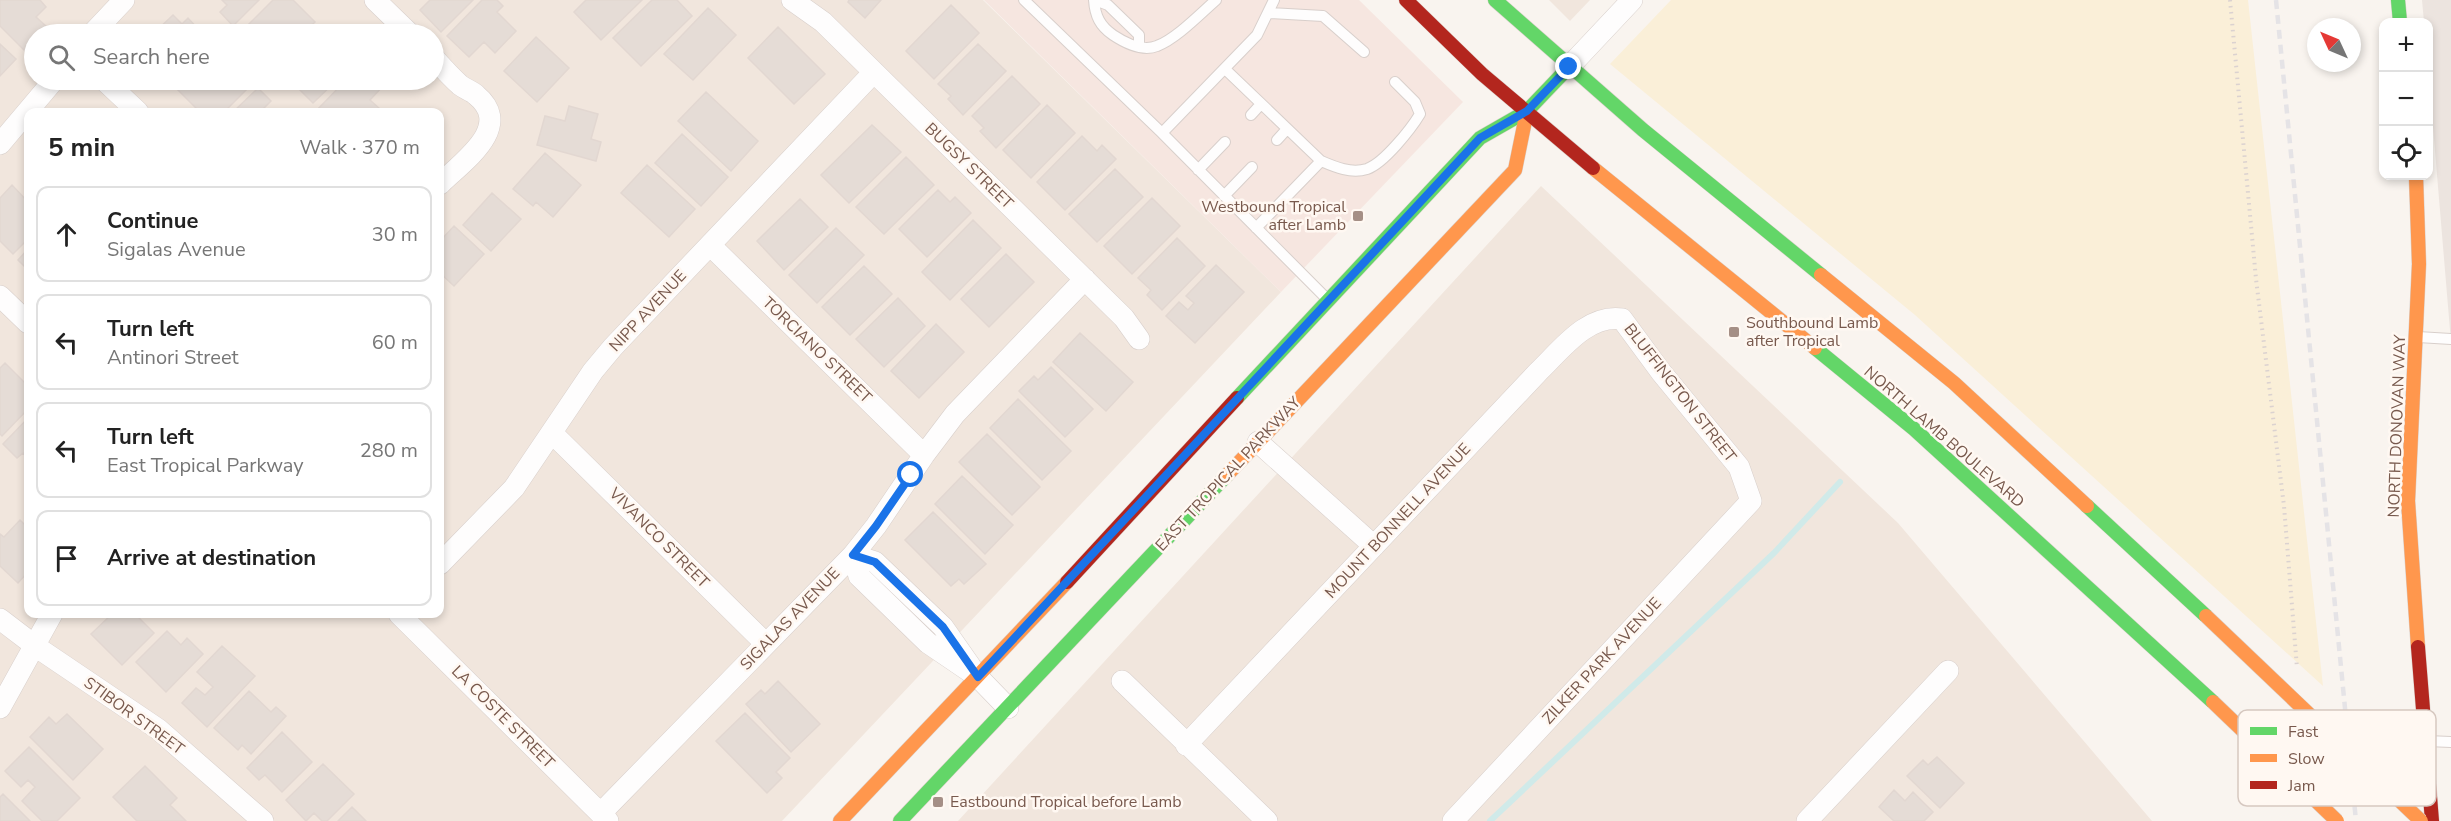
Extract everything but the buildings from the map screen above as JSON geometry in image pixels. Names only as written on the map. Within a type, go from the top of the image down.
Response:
[{"type":"main road","name":"NORTH LAMB BOULEVARD","points":[[1406,0],[1482,74],[1604,177],[1914,429],[2238,726]]},
{"type":"main road","points":[[1495,0],[1643,130],[1954,383],[2305,710]]},
{"type":"main road","points":[[2398,0],[2400,18]]},
{"type":"main road","points":[[840,821],[978,677],[1480,138],[1527,111],[1569,67]]},
{"type":"main road","name":"EAST TROPICAL PARKWAY","points":[[900,821],[1515,170],[1527,111]]},
{"type":"main road","name":"NORTH DONOVAN WAY","points":[[2416,180],[2419,264],[2408,501],[2422,710]]},
{"type":"main road","name":"NORTH LAMB BOULEVARD","points":[[2321,806],[2337,821]]},
{"type":"main road","points":[[2405,806],[2421,821]]},
{"type":"main road","name":"NORTH DONOVAN WAY","points":[[2430,806],[2432,821]]},
{"type":"street","points":[[101,24],[124,0]]},
{"type":"street","points":[[375,0],[400,24]]},
{"type":"street","name":"BUGSY STREET","points":[[792,0],[823,22],[1124,318],[1139,339]]},
{"type":"street","points":[[1569,67],[1632,0]]},
{"type":"street","points":[[444,68],[461,86],[476,94],[484,103],[490,116],[485,140],[444,180]]},
{"type":"street","name":"NIPP AVENUE","points":[[444,560],[514,488],[600,363],[874,72]]},
{"type":"street","points":[[30,108],[46,90]]},
{"type":"street","points":[[115,90],[134,108]]},
{"type":"street","points":[[0,144],[24,116]]},
{"type":"street","name":"TORCIANO STREET","points":[[710,245],[924,455]]},
{"type":"street","name":"SIGALAS AVENUE","points":[[604,817],[853,555],[955,414],[1085,279]]},
{"type":"street","points":[[0,296],[24,319]]},
{"type":"street","name":"MOUNT BONNELL AVENUE","points":[[1186,745],[1539,371],[1574,337],[1595,321],[1610,317],[1622,319]]},
{"type":"street","name":"BLUFFINGTON STREET","points":[[1622,319],[1661,372],[1739,468],[1751,501]]},
{"type":"street","name":"VIVANCO STREET","points":[[552,433],[766,644]]},
{"type":"street","points":[[1258,442],[1374,546]]},
{"type":"street","name":"ZILKER PARK AVENUE","points":[[1453,821],[1751,501]]},
{"type":"street","points":[[853,555],[875,562],[943,627],[978,677],[1008,708]]},
{"type":"street","points":[[0,708],[50,618]]},
{"type":"street","name":"LA COSTE STREET","points":[[403,618],[604,817]]},
{"type":"street","name":"STIBOR STREET","points":[[0,619],[158,729],[254,818]]},
{"type":"street","points":[[1807,821],[1948,671]]},
{"type":"street","points":[[1122,681],[1267,821]]},
{"type":"lane","points":[[1024,0],[1162,133],[1328,300]]},
{"type":"lane","points":[[1139,46],[1139,35],[1108,5],[1095,0],[1095,14],[1104,29],[1126,44],[1139,46],[1156,47],[1173,36],[1216,0]]},
{"type":"lane","points":[[1162,133],[1257,35],[1274,0]]},
{"type":"lane","points":[[1268,13],[1323,16],[1364,52]]},
{"type":"lane","points":[[1225,69],[1321,161],[1341,170],[1367,169],[1383,158],[1412,127],[1420,114],[1415,102],[1395,82]]},
{"type":"lane","points":[[1251,115],[1261,104]]},
{"type":"lane","points":[[1277,140],[1287,129]]},
{"type":"lane","points":[[1198,170],[1225,142]]},
{"type":"lane","points":[[1256,228],[1321,161]]},
{"type":"lane","points":[[1224,196],[1252,166]]},
{"type":"lane","points":[[2417,337],[2451,339]]},
{"type":"path","points":[[2230,0],[2256,279],[2284,506],[2296,677]]},
{"type":"shaded area","points":[[0,0],[983,0],[1281,292],[782,821],[0,821]]},
{"type":"shaded area","points":[[984,0],[1359,0],[1463,102],[1281,292]]},
{"type":"shaded area","points":[[1549,0],[1590,0],[1570,21]]},
{"type":"shaded area","points":[[2422,0],[2451,0],[2451,342],[2433,127],[2433,18],[2424,18]]},
{"type":"shaded area","points":[[1541,186],[1898,523],[2152,821],[958,821]]},
{"type":"sand","points":[[1671,0],[2248,0],[2323,686],[1915,315],[1610,64]]},
{"type":"waterway","points":[[1490,821],[1774,553],[1840,482]]},
{"type":"railway","points":[[2276,0],[2345,710]]},
{"type":"railway","points":[[2355,806],[2356,821]]},
{"type":"traffic: fast","points":[[1495,0],[1643,130],[1821,275]]},
{"type":"traffic: fast","points":[[2398,0],[2400,18]]},
{"type":"traffic: fast","points":[[1237,398],[1480,138],[1527,111],[1569,67]]},
{"type":"traffic: fast","points":[[1815,348],[1914,429],[2213,702]]},
{"type":"traffic: fast","points":[[900,821],[1227,475]]},
{"type":"traffic: fast","points":[[2087,506],[2206,616]]},
{"type":"traffic: slow","points":[[1227,475],[1515,170],[1527,111]]},
{"type":"traffic: slow","points":[[1593,168],[1815,348]]},
{"type":"traffic: slow","points":[[2416,180],[2419,264],[2408,501],[2418,647]]},
{"type":"traffic: slow","points":[[1821,275],[1954,383],[2087,506]]},
{"type":"traffic: slow","points":[[840,821],[1067,582]]},
{"type":"traffic: slow","points":[[2206,616],[2305,710]]},
{"type":"traffic: slow","points":[[2213,702],[2238,726]]},
{"type":"traffic: slow","points":[[2321,806],[2337,821]]},
{"type":"traffic: slow","points":[[2405,806],[2421,821]]},
{"type":"traffic: jam","points":[[1406,0],[1482,74],[1593,168]]},
{"type":"traffic: jam","points":[[1067,582],[1237,398]]},
{"type":"traffic: jam","points":[[2418,647],[2423,710]]},
{"type":"traffic: jam","points":[[2431,806],[2432,821]]},
{"type":"place","name":"Westbound Tropical after Lamb","points":[[1358,216]]},
{"type":"place","name":"Southbound Lamb after Tropical","points":[[1734,332]]},
{"type":"place","name":"Eastbound Tropical before Lamb","points":[[938,802]]},
{"type":"route","points":[[911,475],[853,555],[875,562],[943,627],[978,677],[1480,138],[1527,111],[1569,67]]}]
